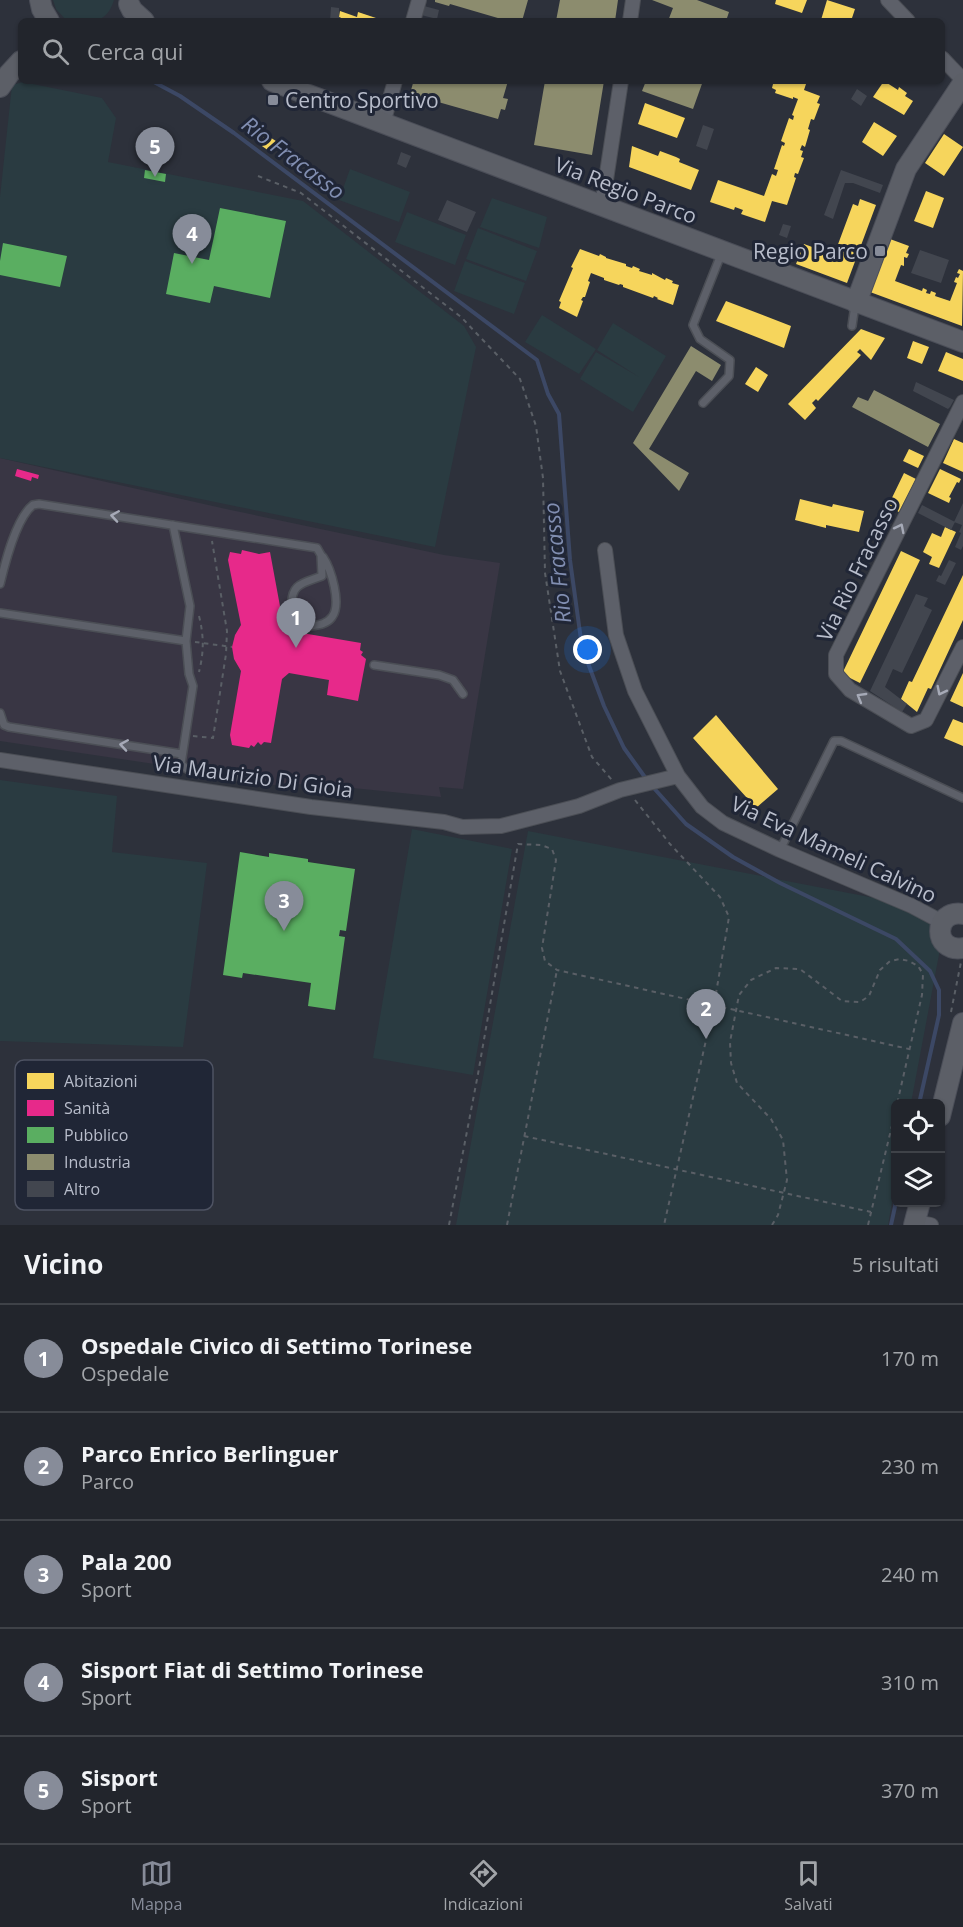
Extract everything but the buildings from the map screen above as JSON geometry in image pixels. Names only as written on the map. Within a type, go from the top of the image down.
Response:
[{"type":"street","points":[[413,18],[419,0]]},
{"type":"street","points":[[630,18],[633,0]]},
{"type":"street","points":[[888,0],[905,18]]},
{"type":"street","points":[[126,8],[140,18]]},
{"type":"street","points":[[856,303],[906,169],[963,82],[945,61]]},
{"type":"street","points":[[0,87],[18,64]]},
{"type":"street","name":"Via Regio Parco","points":[[280,84],[963,342]]},
{"type":"street","points":[[383,123],[394,84]]},
{"type":"street","points":[[602,206],[621,84]]},
{"type":"street","name":"Via Rio Fracasso","points":[[963,402],[836,655],[836,674],[850,690],[911,726],[926,720],[963,647]]},
{"type":"street","name":"Via Eva Mameli Calvino","points":[[605,550],[616,634],[635,691],[678,776],[702,807],[723,823],[780,850],[912,906],[942,922]]},
{"type":"street","name":"Via Maurizio Di Gioia","points":[[0,760],[311,807],[444,822],[462,827],[501,826],[579,806],[623,789],[678,776]]},
{"type":"street","points":[[963,914],[950,915],[942,922],[940,933],[944,943],[953,948],[963,948]]},
{"type":"street","points":[[944,1099],[963,1023]]},
{"type":"street","points":[[920,1207],[920,1224]]},
{"type":"lane","points":[[703,403],[729,376],[730,360],[700,339],[693,325],[722,252]]},
{"type":"lane","points":[[852,326],[856,303]]},
{"type":"lane","points":[[0,584],[17,531],[33,505],[318,548],[326,562],[333,583],[336,605],[332,617],[322,625],[311,626]]},
{"type":"lane","points":[[173,525],[190,606],[186,641],[189,674],[193,686],[181,764],[187,769],[243,777]]},
{"type":"lane","points":[[292,607],[291,598],[295,588],[302,582],[322,576],[321,555]]},
{"type":"lane","points":[[0,613],[186,641]]},
{"type":"lane","points":[[374,665],[439,675],[453,680],[463,694]]},
{"type":"lane","points":[[0,713],[4,724],[9,728],[182,754]]},
{"type":"lane","points":[[780,850],[834,741],[841,741],[963,798]]},
{"type":"path","points":[[258,176],[301,193],[452,309],[487,341],[520,379],[536,426],[543,478],[545,573],[560,671],[592,757],[720,897],[725,906],[729,917],[714,1005],[664,1225]]},
{"type":"path","points":[[184,735],[213,738],[226,654],[227,631],[210,531]]},
{"type":"path","points":[[190,606],[197,609],[204,643],[198,680],[193,686]]},
{"type":"path","points":[[186,641],[232,647]]},
{"type":"path","points":[[449,1225],[518,844],[542,845],[552,849],[556,860],[542,948],[544,961],[557,970],[909,1049]]},
{"type":"path","points":[[772,1225],[778,1215],[784,1194],[787,1164],[783,1140],[771,1119],[737,1083],[730,1063],[730,1042],[740,995],[751,980],[776,968],[800,969],[842,1000],[860,1002],[869,996],[880,970],[890,961],[900,959],[918,966],[923,974],[924,983],[898,1099]]},
{"type":"path","points":[[507,1225],[557,970]]},
{"type":"path","points":[[868,1225],[891,1130]]},
{"type":"path","points":[[525,1136],[872,1212]]},
{"type":"shaded area","points":[[53,0],[114,0],[107,14],[102,18],[64,18],[56,9]]},
{"type":"shaded area","points":[[33,84],[102,98],[116,118],[108,162],[303,201],[464,326],[476,347],[435,547],[0,458],[0,197],[12,85]]},
{"type":"shaded area","points":[[350,169],[410,192],[399,222],[339,200]]},
{"type":"shaded area","points":[[492,198],[547,217],[539,248],[480,227]]},
{"type":"shaded area","points":[[407,212],[466,235],[455,265],[395,242]]},
{"type":"shaded area","points":[[478,228],[537,251],[526,281],[466,259]]},
{"type":"shaded area","points":[[465,261],[525,283],[514,314],[454,291]]},
{"type":"shaded area","points":[[542,315],[596,349],[579,374],[525,342]]},
{"type":"shaded area","points":[[613,323],[666,356],[633,412],[580,379],[596,352],[639,377],[597,350]]},
{"type":"shaded area","points":[[0,458],[444,555],[500,563],[463,789],[439,787],[441,797],[314,784],[273,785],[197,779],[168,766],[0,741]]},
{"type":"shaded area","points":[[0,780],[117,796],[112,852],[207,863],[183,1047],[0,1041]]},
{"type":"shaded area","points":[[412,829],[512,849],[473,1075],[373,1058]]},
{"type":"shaded area","points":[[528,831],[947,912],[912,1099],[891,1099],[891,1207],[888,1225],[456,1225]]},
{"type":"waterway","name":"Rio Fracasso","points":[[158,84],[180,96],[234,133],[537,360],[548,394],[559,414],[570,560],[582,647],[604,706],[624,748],[647,780]]},
{"type":"waterway","name":"Rio Fracasso","points":[[652,786],[686,824],[733,857],[780,883],[896,939],[930,971],[939,990],[939,1015],[920,1099]]},
{"type":"waterway","name":"Rio Fracasso","points":[[891,1225],[895,1207]]},
{"type":"place","name":"Centro Sportivo","points":[[273,100]]},
{"type":"place","name":"Sisport","points":[[155,177]]},
{"type":"place","name":"Regio Parco","points":[[880,251]]},
{"type":"place","name":"Sisport Fiat di Settimo Torinese","points":[[192,264]]},
{"type":"place","name":"Ospedale Civico di Settimo Torinese","points":[[296,648]]},
{"type":"place","name":"Pala 200","points":[[284,931]]},
{"type":"place","name":"Parco Enrico Berlinguer","points":[[706,1039]]}]
